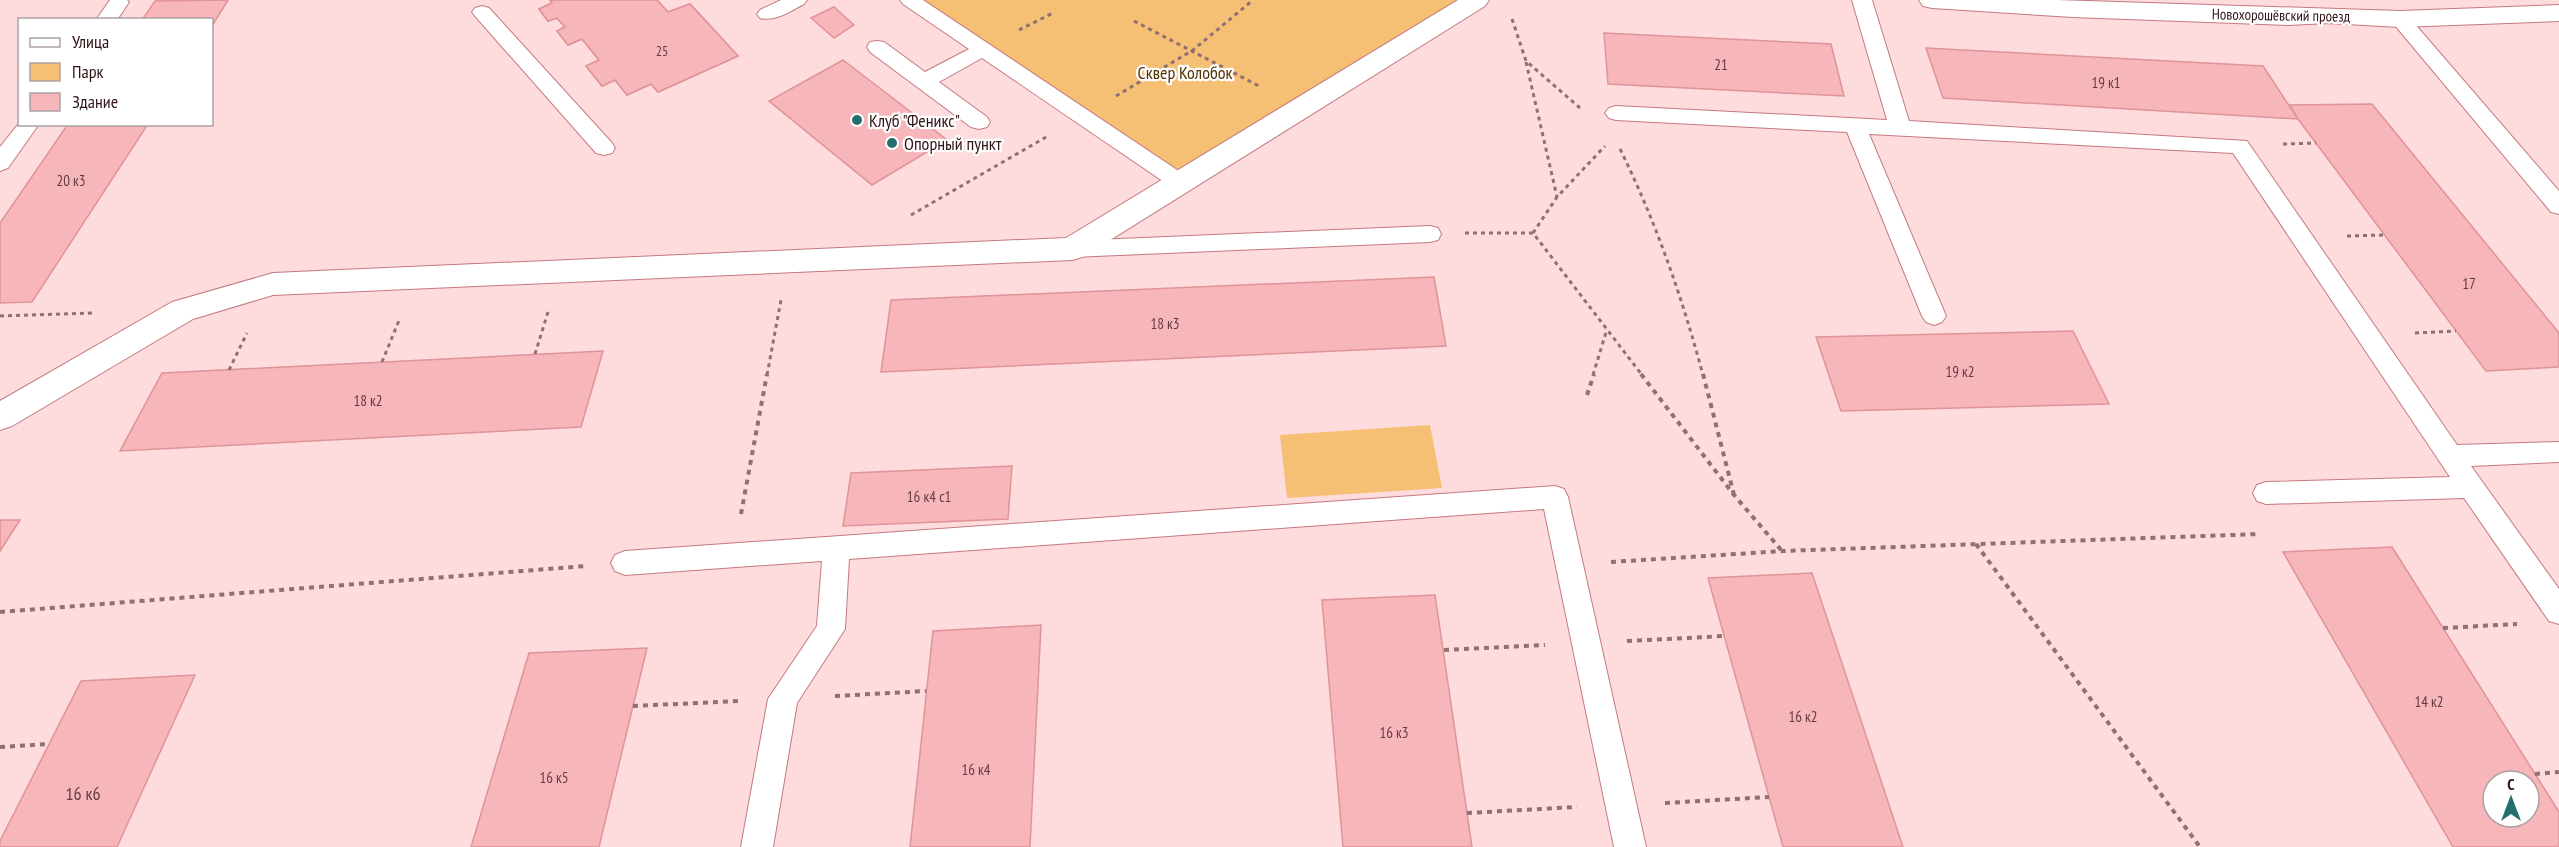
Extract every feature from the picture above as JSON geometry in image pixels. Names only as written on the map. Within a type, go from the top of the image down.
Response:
[{"type":"street","points":[[0,417],[183,310],[273,284],[1072,249],[1476,0]]},
{"type":"street","name":"Новохорошёвский проезд","points":[[1932,0],[2085,9],[2400,19],[2559,13]]},
{"type":"lane","points":[[767,14],[797,0]]},
{"type":"lane","points":[[910,0],[1181,183]]},
{"type":"lane","points":[[1862,0],[1900,128]]},
{"type":"lane","points":[[107,18],[119,2]]},
{"type":"lane","points":[[482,12],[604,148]]},
{"type":"lane","points":[[2400,19],[2559,206]]},
{"type":"lane","points":[[877,47],[979,122]]},
{"type":"lane","points":[[924,82],[984,49]]},
{"type":"lane","points":[[1616,113],[2240,146],[2559,612]]},
{"type":"lane","points":[[1855,125],[1934,316]]},
{"type":"lane","points":[[2,158],[27,126]]},
{"type":"lane","points":[[1072,249],[1430,234]]},
{"type":"lane","points":[[2451,456],[2559,452]]},
{"type":"lane","points":[[2266,493],[2472,487]]},
{"type":"lane","points":[[625,563],[1555,497],[1630,847]]},
{"type":"lane","points":[[757,847],[783,699],[831,629],[836,548]]},
{"type":"path","points":[[903,220],[1193,50],[1253,0]]},
{"type":"path","points":[[1509,10],[1526,61],[1557,197]]},
{"type":"path","points":[[1134,21],[1262,88]]},
{"type":"path","points":[[1526,61],[1613,137],[1636,178],[1683,303],[1734,495]]},
{"type":"path","points":[[1533,233],[1557,197],[1613,137],[1616,113]]},
{"type":"path","points":[[1430,234],[1533,233]]},
{"type":"path","points":[[1533,233],[1734,495],[1783,551]]},
{"type":"path","points":[[733,556],[788,262]]},
{"type":"path","points":[[1587,395],[1607,329]]},
{"type":"path","points":[[1569,563],[1783,551],[2272,533]]},
{"type":"path","points":[[1975,543],[2200,847]]},
{"type":"path","points":[[0,612],[625,563]]},
{"type":"path","points":[[2443,628],[2524,624]]},
{"type":"path","points":[[0,747],[49,744]]},
{"type":"path","points":[[2541,774],[2559,772]]},
{"type":"green space","name":"Сквер Колобок","points":[[910,0],[1476,0],[1181,183]]},
{"type":"green space","points":[[1430,425],[1442,488],[1287,498],[1280,435]]},
{"type":"building","points":[[228,0],[213,24],[213,18],[143,18],[155,1]]},
{"type":"building","points":[[550,0],[657,0],[668,12],[690,4],[738,56],[658,92],[651,84],[627,95],[615,80],[602,86],[586,66],[599,60],[582,39],[568,45],[557,31],[565,27],[557,18],[548,21],[539,9],[552,3]]},
{"type":"building","points":[[550,0],[657,0],[668,12],[690,4],[738,56],[658,92],[651,84],[627,95],[615,80],[602,86],[586,66],[599,60],[582,39],[568,45],[557,31],[565,27],[557,18],[548,21],[539,9],[552,3]]},
{"type":"building","points":[[834,7],[854,25],[834,38],[811,18]]},
{"type":"building","points":[[1604,33],[1831,44],[1844,96],[1608,84]]},
{"type":"building","points":[[1926,48],[2263,66],[2298,119],[1943,98]]},
{"type":"building","name":"Клуб \"Феникс\"","points":[[843,60],[947,140],[872,185],[769,101]]},
{"type":"building","points":[[2372,104],[2559,333],[2559,367],[2486,371],[2298,119],[2290,105]]},
{"type":"building","points":[[67,126],[147,126],[32,302],[0,303],[0,223]]},
{"type":"building","points":[[1434,277],[1446,346],[881,372],[891,300]]},
{"type":"building","points":[[2073,331],[2109,404],[1841,411],[1816,337]]},
{"type":"building","points":[[603,351],[581,427],[120,451],[162,373]]},
{"type":"building","points":[[1012,466],[1008,519],[843,526],[851,473]]},
{"type":"building","points":[[0,520],[20,520],[0,551]]},
{"type":"building","points":[[2392,547],[2532,769],[2481,769],[2481,829],[2541,829],[2541,783],[2559,812],[2559,847],[2453,847],[2283,552]]},
{"type":"building","points":[[1812,573],[1903,847],[1783,847],[1708,578]]},
{"type":"building","points":[[1435,595],[1472,847],[1343,847],[1322,600]]},
{"type":"building","points":[[1041,625],[1030,847],[910,847],[933,631]]},
{"type":"building","points":[[647,648],[599,847],[471,847],[529,653]]},
{"type":"building","points":[[195,675],[117,847],[0,847],[0,841],[81,681]]},
{"type":"place","name":"Клуб \"Феникс\"","points":[[857,120]]},
{"type":"place","name":"Опорный пункт","points":[[892,143]]}]
